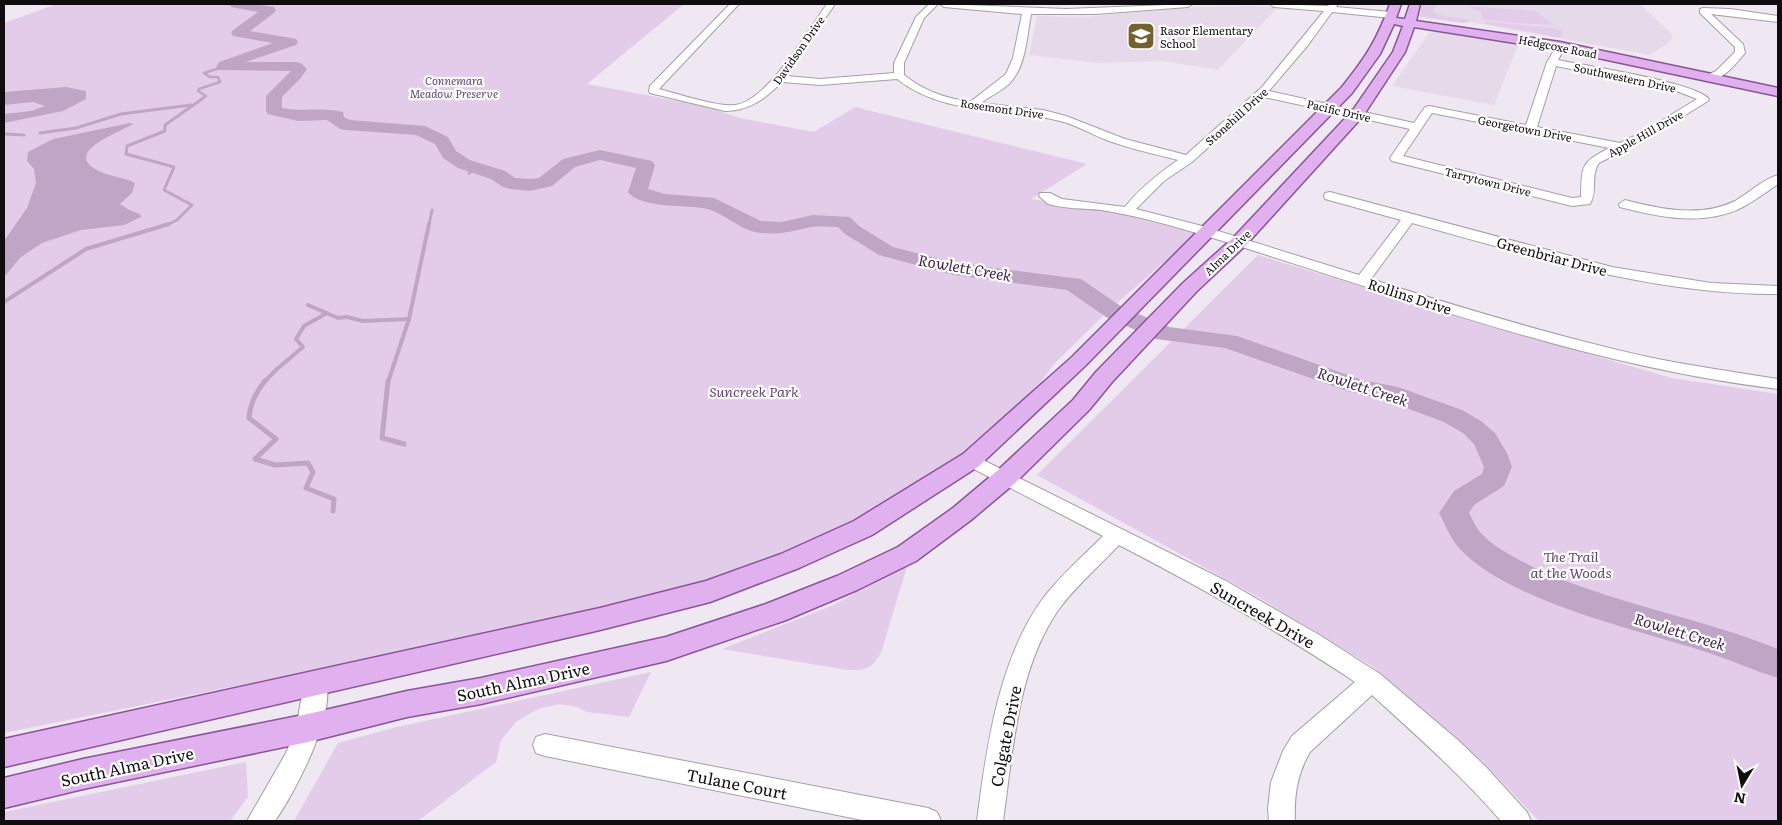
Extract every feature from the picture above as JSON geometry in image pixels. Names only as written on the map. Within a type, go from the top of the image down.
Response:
[{"type":"main road","name":"Alma Drive","points":[[1006,477],[1080,405],[1104,377],[1190,287],[1239,242],[1359,112],[1399,52],[1415,4]]},
{"type":"main road","name":"Alma Drive","points":[[971,460],[1079,362],[1333,106],[1368,64],[1383,39],[1392,13]]},
{"type":"main road","name":"Hedgcoxe Road","points":[[1392,13],[1411,20],[1562,43],[1778,92]]},
{"type":"main road","points":[[1368,64],[1389,67]]},
{"type":"main road","name":"Hedgcoxe Road","points":[[1714,76],[1778,84]]},
{"type":"main road","points":[[4,753],[600,619],[710,591],[790,561],[862,528],[971,460]]},
{"type":"main road","name":"South Alma Drive","points":[[4,793],[83,774],[308,728],[407,704],[480,691],[666,649],[776,612],[847,583],[907,554],[962,514],[1006,477]]},
{"type":"street","name":"Davidson Drive","points":[[735,4],[654,88],[654,91],[725,108],[746,106],[763,95],[779,79],[831,4]]},
{"type":"street","points":[[779,79],[820,82],[899,76],[899,63],[920,17],[934,4]]},
{"type":"street","points":[[944,4],[991,10],[1094,13],[1188,4]]},
{"type":"street","name":"Hedgcoxe Road","points":[[1274,4],[1334,8],[1348,14],[1392,13]]},
{"type":"street","name":"Stonehill Drive","points":[[1128,211],[1146,190],[1188,159],[1264,91],[1334,8]]},
{"type":"street","points":[[972,106],[980,97],[1004,82],[1012,74],[1027,12]]},
{"type":"street","points":[[1714,76],[1740,53],[1740,46],[1703,12],[1730,12],[1778,19]]},
{"type":"street","points":[[1530,128],[1552,62],[1562,43]]},
{"type":"street","name":"Southwestern Drive","points":[[1552,62],[1677,87],[1697,94]]},
{"type":"street","name":"Rosemont Drive","points":[[899,76],[919,90],[972,106],[1029,111],[1057,116],[1114,139],[1188,159]]},
{"type":"street","name":"Pacific Drive","points":[[1264,91],[1419,124]]},
{"type":"street","name":"Apple Hill Drive","points":[[1580,202],[1585,201],[1587,198],[1588,170],[1595,160],[1647,134],[1704,99],[1697,94]]},
{"type":"street","name":"Georgetown Drive","points":[[1419,124],[1429,109],[1621,147]]},
{"type":"street","name":"Tarrytown Drive","points":[[1419,124],[1396,158],[1562,200],[1580,202]]},
{"type":"street","points":[[1625,204],[1652,212],[1671,213],[1722,210],[1733,207],[1778,179]]},
{"type":"street","name":"Rollins Drive","points":[[1046,196],[1049,200],[1057,202],[1128,211],[1156,217],[1482,319],[1628,358],[1778,384]]},
{"type":"street","name":"Greenbriar Drive","points":[[1330,196],[1608,272],[1698,286],[1736,290],[1778,290]]},
{"type":"street","points":[[1362,281],[1409,218]]},
{"type":"street","name":"Suncreek Drive","points":[[971,460],[1117,534],[1269,615],[1372,682],[1450,749],[1477,775],[1518,821]]},
{"type":"street","name":"Colgate Drive","points":[[990,821],[1007,715],[1018,674],[1037,628],[1052,604],[1117,534]]},
{"type":"street","points":[[1282,821],[1281,809],[1284,782],[1292,759],[1301,744],[1372,682]]},
{"type":"street","points":[[260,821],[275,800],[308,728],[316,684]]},
{"type":"street","name":"Tulane Court","points":[[545,745],[928,821]]},
{"type":"shaded area","points":[[1431,4],[1640,4],[1673,37],[1667,44],[1650,55],[1449,18],[1435,14]]},
{"type":"shaded area","name":"Rasor Elementary School","points":[[1196,7],[1278,7],[1218,70],[1163,61],[1096,63],[1029,55],[1037,16],[1083,17]]},
{"type":"shaded area","points":[[1438,32],[1519,43],[1494,105],[1392,86],[1429,33]]},
{"type":"shaded area","points":[[66,87],[86,91],[86,99],[63,111],[4,123],[4,114],[31,111],[45,106],[33,102],[4,105],[4,92]]},
{"type":"shaded area","points":[[130,123],[133,124],[96,144],[89,151],[86,158],[90,165],[101,172],[135,183],[132,193],[120,204],[140,214],[141,217],[124,225],[81,230],[42,243],[21,257],[4,277],[4,241],[27,208],[36,183],[34,169],[27,161],[28,152],[53,139]]},
{"type":"green space","points":[[57,4],[684,4],[587,84],[704,106],[740,118],[814,132],[855,107],[1087,164],[1031,199],[1103,210],[1198,233],[1110,309],[1055,363],[1040,383],[995,430],[965,458],[803,551],[658,596],[359,661],[4,733],[4,23]]},
{"type":"green space","points":[[1420,4],[1435,4],[1434,12],[1443,16],[1467,19],[1469,22],[1462,23],[1421,17],[1418,14],[1421,12],[1419,10]]},
{"type":"green space","points":[[1467,6],[1536,11],[1553,25],[1483,19],[1481,13]]},
{"type":"green space","points":[[1483,23],[1553,28],[1560,30],[1564,34],[1561,37],[1557,37]]},
{"type":"green space","name":"The Trail at the Woods","points":[[1258,255],[1522,335],[1672,378],[1778,394],[1778,821],[1539,821],[1483,762],[1373,667],[1258,597],[1037,475]]},
{"type":"green space","points":[[908,563],[881,653],[874,663],[867,668],[847,670],[722,649],[836,604]]},
{"type":"green space","points":[[651,672],[629,717],[587,712],[578,707],[560,704],[538,709],[517,721],[501,740],[496,762],[418,821],[294,821],[338,743],[397,727]]},
{"type":"green space","points":[[246,762],[248,797],[230,821],[4,821],[4,812]]},
{"type":"waterway","name":"Rowlett Creek","points":[[236,4],[269,10],[238,33],[291,42],[224,65],[223,67],[296,66],[299,69],[295,76],[274,96],[274,111],[298,116],[316,114],[337,116],[335,119],[346,125],[419,130],[442,141],[449,154],[464,164],[498,175],[510,183],[530,185],[545,182],[569,163],[600,155],[646,165],[638,192],[663,200],[707,202],[759,227],[781,228],[813,221],[843,221],[852,230],[886,251],[954,269],[1073,284],[1114,312],[1164,334],[1229,341],[1356,386],[1389,393],[1453,416],[1472,427],[1485,439],[1498,467],[1494,479],[1464,498],[1454,513],[1470,541],[1502,565],[1546,586],[1596,605],[1745,650],[1778,664]]},
{"type":"waterway","points":[[200,100],[206,96],[198,91],[199,89],[220,82],[218,77],[210,77],[204,73],[223,67]]},
{"type":"waterway","points":[[169,224],[177,220],[192,205],[164,190],[174,167],[126,154],[127,146],[165,131],[165,125],[202,99]]},
{"type":"waterway","points":[[40,133],[76,128],[121,114],[191,105]]},
{"type":"waterway","points":[[4,134],[24,135]]},
{"type":"waterway","name":"Rowlett Creek","points":[[469,173],[475,168]]},
{"type":"waterway","points":[[429,225],[432,210]]},
{"type":"waterway","points":[[4,302],[86,249],[169,224]]},
{"type":"waterway","points":[[409,319],[429,224]]},
{"type":"waterway","points":[[308,305],[327,313]]},
{"type":"waterway","points":[[265,381],[303,347],[296,339],[304,326],[327,313]]},
{"type":"waterway","points":[[327,313],[338,318],[347,317],[363,321],[409,319]]},
{"type":"waterway","points":[[388,382],[409,319]]},
{"type":"waterway","points":[[265,381],[254,398],[249,418],[276,439],[255,459],[275,465],[308,463],[313,472],[306,488],[334,499],[333,511]]},
{"type":"waterway","points":[[388,381],[382,438],[404,444]]},
{"type":"place","name":"Rasor Elementary School","points":[[1141,36]]},
{"type":"park label","name":"Connemara Meadow Preserve","points":[[454,86]]},
{"type":"park label","name":"Suncreek Park","points":[[754,391]]}]
